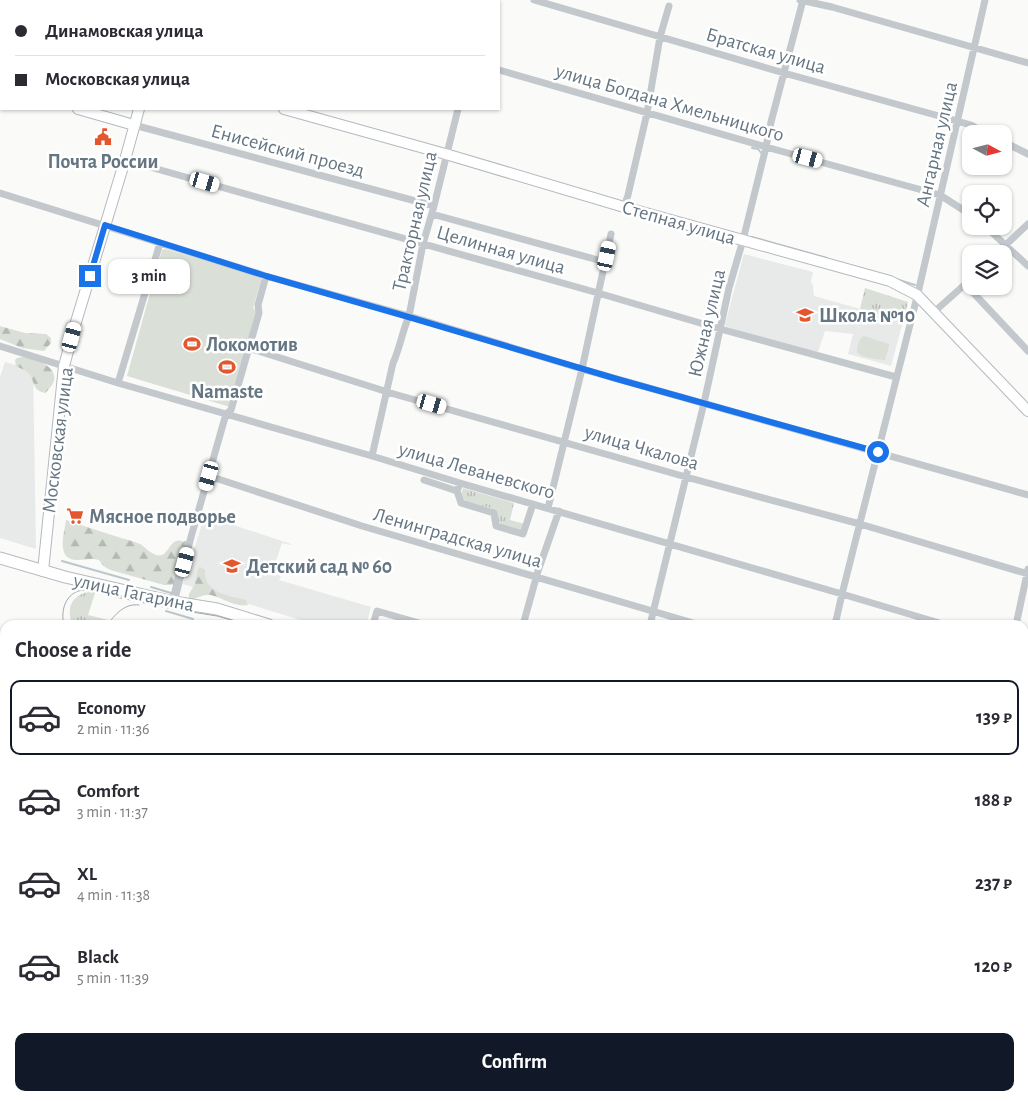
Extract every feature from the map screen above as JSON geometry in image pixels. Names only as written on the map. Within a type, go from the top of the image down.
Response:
[{"type":"main road","name":"улица Гагарина","points":[[0,558],[43,571],[174,602],[217,609],[253,620]]},
{"type":"street","name":"Братская улица","points":[[534,0],[968,125]]},
{"type":"street","points":[[802,0],[1028,63]]},
{"type":"street","name":"Южная улица","points":[[651,620],[704,403],[729,288],[743,240],[802,0]]},
{"type":"street","name":"Ангарная улица","points":[[836,620],[918,295],[985,0]]},
{"type":"street","points":[[624,207],[647,113],[660,37],[669,6]]},
{"type":"street","name":"улица Богдана Хмельницкого","points":[[500,70],[940,195],[962,210]]},
{"type":"street","points":[[82,110],[134,125]]},
{"type":"street","name":"Московская улица","points":[[43,571],[64,366],[139,110]]},
{"type":"street","name":"Степная улица","points":[[291,110],[306,112],[624,207],[890,281],[918,295],[1028,411]]},
{"type":"street","name":"Тракторная улица","points":[[372,456],[393,362],[409,316],[423,244],[458,110]]},
{"type":"street","name":"Енисейский проезд","points":[[134,125],[434,206]]},
{"type":"street","points":[[1012,146],[1028,154]]},
{"type":"street","name":"Целинная улица","points":[[125,160],[896,377]]},
{"type":"street","points":[[0,192],[266,276],[409,316],[582,369],[1028,495]]},
{"type":"street","points":[[432,214],[605,262]]},
{"type":"street","points":[[1006,244],[1028,224]]},
{"type":"street","points":[[548,508],[582,369],[611,234]]},
{"type":"street","points":[[996,235],[1028,266]]},
{"type":"street","points":[[118,383],[160,243]]},
{"type":"street","points":[[174,602],[226,414],[231,410],[259,313],[258,305],[266,276]]},
{"type":"street","points":[[934,312],[962,287]]},
{"type":"street","points":[[979,295],[1028,351]]},
{"type":"street","name":"улица Леваневского","points":[[0,346],[118,383],[929,620]]},
{"type":"street","name":"улица Чкалова","points":[[249,348],[387,392],[1028,572]]},
{"type":"street","name":"Ленинградская улица","points":[[209,476],[362,526],[684,620]]},
{"type":"street","points":[[424,480],[457,491]]},
{"type":"street","points":[[460,483],[457,491],[461,502],[494,513],[496,526],[523,534],[533,504]]},
{"type":"street","points":[[524,620],[536,577],[559,511]]},
{"type":"street","points":[[1017,620],[1028,572]]},
{"type":"street","points":[[374,620],[377,610],[410,620]]},
{"type":"shaded area","name":"Школа №10","points":[[744,254],[813,272],[811,282],[814,296],[903,321],[891,366],[848,354],[853,334],[825,331],[818,352],[726,327],[725,324]]},
{"type":"shaded area","points":[[5,362],[33,370],[36,549],[0,538],[0,377]]},
{"type":"shaded area","name":"Детский сад № 60","points":[[206,516],[291,544],[282,543],[272,573],[281,576],[279,580],[371,607],[367,620],[301,620],[183,584]]},
{"type":"green space","name":"Локомотив","points":[[165,249],[262,277],[253,308],[256,311],[230,407],[127,376],[162,250]]},
{"type":"green space","points":[[865,288],[908,302],[903,321],[860,309]]},
{"type":"green space","points":[[0,326],[25,333],[46,334],[51,338],[51,343],[44,351],[22,348],[0,339]]},
{"type":"green space","points":[[864,336],[889,344],[885,360],[867,357],[858,353],[859,342]]},
{"type":"green space","points":[[23,357],[45,364],[54,374],[52,386],[45,393],[35,387],[30,375],[16,366],[15,360]]},
{"type":"green space","points":[[463,488],[514,503],[510,520],[525,524],[522,531],[497,524],[491,508],[462,501],[461,494]]},
{"type":"green space","points":[[66,520],[137,543],[156,555],[164,554],[175,541],[184,542],[185,550],[177,584],[164,585],[114,571],[105,567],[99,560],[71,559],[64,552],[63,546]]},
{"type":"green space","points":[[200,567],[205,570],[205,577],[210,586],[224,594],[246,600],[248,605],[236,604],[210,595],[190,600],[189,594],[195,584]]},
{"type":"green space","points":[[84,593],[95,593],[88,615],[108,620],[71,620],[70,608],[72,603]]},
{"type":"waterway","points":[[752,148],[758,149],[762,154]]},
{"type":"waterway","points":[[752,237],[827,258]]},
{"type":"waterway","points":[[896,279],[915,285]]},
{"type":"waterway","points":[[171,597],[185,542]]},
{"type":"waterway","points":[[62,561],[129,580]]},
{"type":"waterway","points":[[151,587],[171,593]]},
{"type":"waterway","points":[[166,611],[193,619]]},
{"type":"tram line","points":[[63,620],[64,608],[68,598],[77,591],[83,590],[231,620]]},
{"type":"tram line","points":[[112,620],[124,608],[139,605]]},
{"type":"place","name":"Почта России","points":[[103,137]]},
{"type":"place","name":"Школа №10","points":[[805,315]]},
{"type":"place","name":"Локомотив","points":[[192,344]]},
{"type":"place","name":"Namaste","points":[[227,367]]},
{"type":"place","name":"Мясное подворье","points":[[75,516]]},
{"type":"place","name":"Детский сад № 60","points":[[232,566]]},
{"type":"route","points":[[90,276],[105,225],[266,276],[617,379],[878,452]]}]
